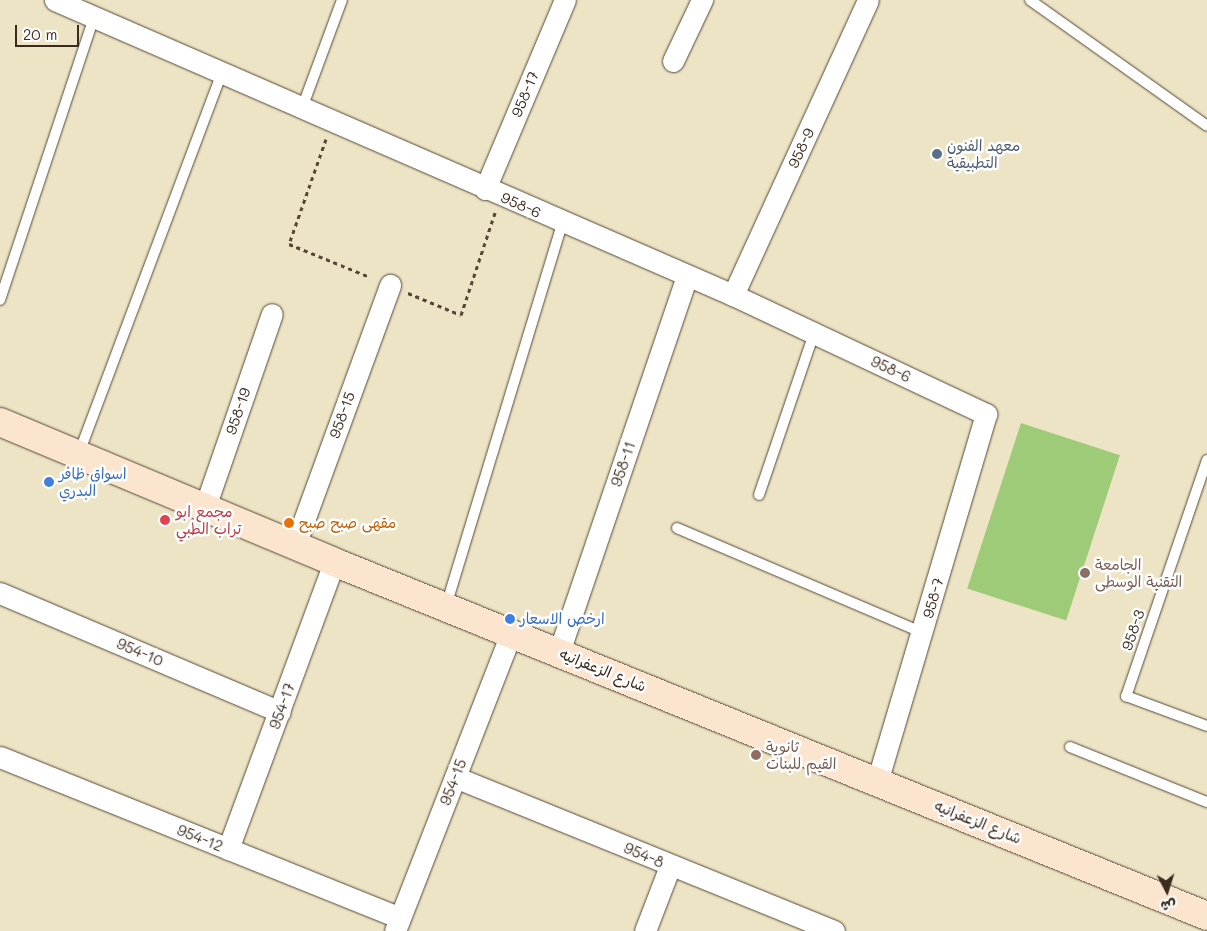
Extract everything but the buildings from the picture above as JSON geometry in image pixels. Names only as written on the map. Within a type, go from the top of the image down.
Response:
[{"type":"street","name":"958-17","points":[[493,192],[566,0]]},
{"type":"street","points":[[673,61],[702,0]]},
{"type":"street","name":"958-9","points":[[733,296],[868,0]]},
{"type":"street","name":"958-6","points":[[62,1],[94,17],[332,122],[733,296],[986,414]]},
{"type":"street","name":"958-11","points":[[559,652],[687,276]]},
{"type":"street","name":"958-15","points":[[295,546],[390,285]]},
{"type":"street","name":"958-19","points":[[205,508],[272,314]]},
{"type":"street","name":"958-7","points":[[877,781],[923,633],[986,414]]},
{"type":"street","name":"شارع الزعفرانيه","points":[[0,422],[79,453],[334,562],[1207,916]]},
{"type":"street","name":"954-17","points":[[228,849],[334,562]]},
{"type":"street","name":"954-10","points":[[0,593],[280,712]]},
{"type":"street","name":"954-15","points":[[398,924],[511,633]]},
{"type":"street","name":"954-12","points":[[0,757],[228,849],[398,924]]},
{"type":"street","name":"954-8","points":[[455,777],[670,866],[834,931]]},
{"type":"street","points":[[645,931],[670,866]]},
{"type":"lane","points":[[302,108],[342,0]]},
{"type":"lane","points":[[1030,0],[1207,126]]},
{"type":"lane","points":[[0,300],[94,17]]},
{"type":"lane","points":[[79,453],[222,73]]},
{"type":"lane","points":[[446,607],[562,223]]},
{"type":"lane","points":[[760,495],[814,333]]},
{"type":"lane","name":"958-3","points":[[1207,460],[1126,696],[1207,726]]},
{"type":"lane","points":[[677,528],[923,633]]},
{"type":"lane","points":[[1070,747],[1207,802]]},
{"type":"path","points":[[332,122],[289,244],[461,315],[493,192]]},
{"type":"green space","points":[[1021,423],[1120,455],[1066,621],[967,588]]},
{"type":"place","name":"معهد الفنون التطبيقية","points":[[937,154]]},
{"type":"place","name":"اسواق ظافر البدري","points":[[49,482]]},
{"type":"place","name":"مجمع ابو تراب الطبي","points":[[165,520]]},
{"type":"place","name":"مقهى صبح صبح","points":[[289,523]]},
{"type":"place","name":"الجامعة التقنية الوسطى","points":[[1085,573]]},
{"type":"place","name":"ارخص الاسعار","points":[[510,619]]},
{"type":"place","name":"ثانوية القيم للبنات","points":[[756,755]]}]
